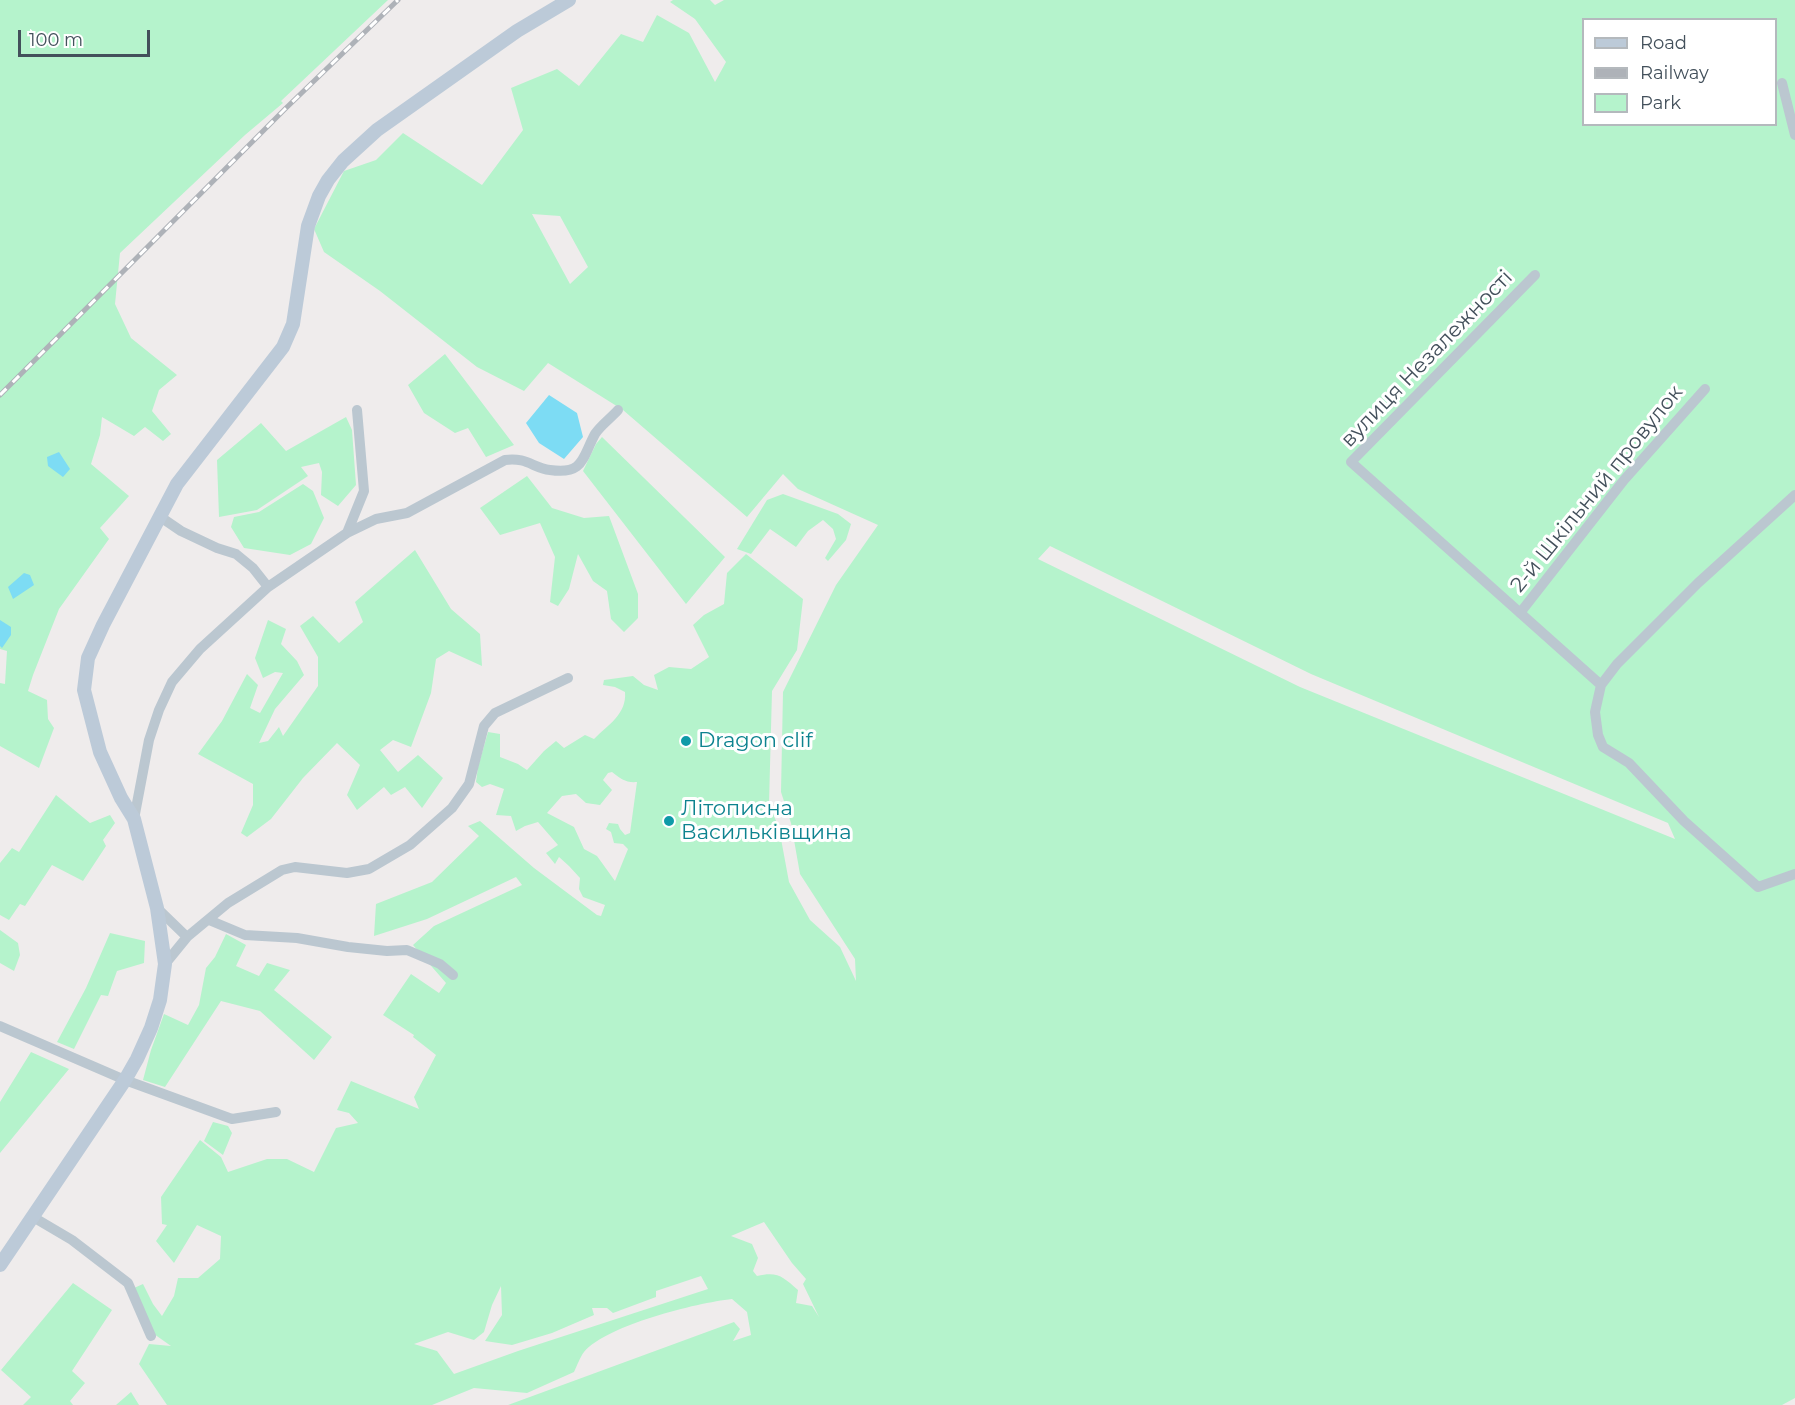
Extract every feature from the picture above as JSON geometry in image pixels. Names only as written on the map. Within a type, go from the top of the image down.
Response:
[{"type":"street","points":[[0,1265],[125,1080],[151,1028],[160,1000],[165,964],[157,908],[134,819],[121,798],[100,752],[84,690],[88,657],[177,484],[283,347],[293,324],[308,226],[318,196],[333,173],[377,130],[517,32],[569,0]]},
{"type":"street","points":[[1782,83],[1795,135]]},
{"type":"street","name":"вулиця Незалежності","points":[[1520,613],[1351,462],[1535,275]]},
{"type":"street","name":"2-й Шкільний провулок","points":[[1520,613],[1624,480],[1704,389]]},
{"type":"street","points":[[347,533],[364,491],[357,410]]},
{"type":"street","points":[[134,819],[149,740],[172,682],[200,650],[268,587],[347,533],[376,519],[407,513],[505,460],[530,462],[548,470],[569,471],[582,462],[596,433],[618,410]]},
{"type":"street","points":[[1795,495],[1698,583],[1617,664],[1601,685],[1595,711],[1598,735],[1603,747],[1629,763],[1684,821],[1758,886],[1795,874]]},
{"type":"street","points":[[159,516],[181,531],[236,554],[253,568],[268,587]]},
{"type":"street","points":[[1520,613],[1601,685]]},
{"type":"street","points":[[165,964],[187,937],[228,903],[282,870],[303,867],[347,873],[369,869],[410,845],[453,808],[469,784],[484,726],[495,713],[568,678]]},
{"type":"street","points":[[157,908],[187,937]]},
{"type":"street","points":[[210,920],[245,934],[297,938],[387,951],[407,950],[440,964],[453,975]]},
{"type":"street","points":[[0,1026],[125,1080],[232,1119],[276,1112]]},
{"type":"street","points":[[33,1217],[72,1240],[128,1283],[151,1336]]},
{"type":"green space","points":[[0,0],[388,0],[281,101],[283,103],[245,135],[120,253],[115,304],[131,338],[177,375],[159,390],[152,411],[171,434],[163,441],[145,427],[134,436],[102,417],[100,435],[91,464],[129,496],[100,528],[109,539],[59,609],[33,675],[28,691],[47,700],[48,719],[54,728],[39,768],[0,746],[0,683],[5,684],[7,651],[0,649]]},
{"type":"green space","points":[[673,0],[710,0],[715,5],[724,0],[1795,0],[1795,1398],[1782,1405],[508,1405],[734,1322],[740,1329],[733,1341],[751,1335],[747,1312],[732,1299],[675,1310],[631,1324],[595,1342],[584,1352],[574,1372],[527,1393],[474,1388],[432,1405],[167,1405],[139,1364],[149,1344],[171,1346],[154,1334],[134,1288],[143,1284],[162,1316],[174,1296],[178,1278],[198,1278],[220,1259],[221,1236],[197,1225],[174,1263],[156,1241],[167,1225],[162,1224],[161,1197],[200,1140],[221,1157],[228,1172],[267,1159],[287,1159],[314,1172],[336,1128],[358,1123],[349,1113],[337,1110],[351,1081],[419,1109],[414,1097],[436,1055],[413,1037],[414,1035],[383,1015],[411,974],[439,993],[446,983],[413,945],[434,926],[522,885],[516,877],[427,919],[374,936],[376,904],[432,882],[479,836],[468,826],[480,821],[534,868],[601,916],[605,905],[583,897],[579,889],[580,878],[559,857],[555,864],[546,853],[558,845],[538,822],[516,831],[511,816],[496,815],[504,789],[490,784],[482,787],[476,782],[488,732],[500,734],[500,757],[527,770],[556,741],[564,748],[585,735],[594,739],[616,719],[625,700],[625,692],[603,685],[604,680],[633,676],[644,685],[658,690],[654,675],[669,667],[691,669],[709,657],[693,625],[704,615],[724,604],[727,573],[746,554],[803,599],[797,650],[772,691],[769,804],[779,828],[789,882],[810,920],[840,947],[856,981],[855,959],[800,874],[791,823],[781,792],[783,692],[836,585],[878,525],[798,489],[783,474],[747,517],[623,410],[548,363],[524,391],[477,367],[380,291],[324,252],[314,229],[344,171],[376,160],[403,133],[482,185],[523,130],[511,88],[557,69],[579,86],[621,34],[643,42],[657,15],[689,33],[715,82],[726,62],[695,19],[670,2]],"holes":[[[532,214],[560,216],[588,267],[570,284]],[[1050,546],[1311,674],[1668,823],[1675,839],[1300,687],[1038,559]],[[612,772],[621,779],[637,782],[630,833],[625,835],[618,824],[609,823],[606,829],[611,832],[614,843],[623,844],[628,849],[615,881],[597,856],[584,849],[574,827],[547,813],[562,796],[576,794],[586,803],[600,805],[612,790],[603,780],[608,773]],[[764,1222],[806,1279],[803,1284],[819,1317],[812,1306],[796,1303],[798,1290],[784,1279],[770,1274],[757,1276],[753,1271],[758,1258],[752,1244],[731,1236]],[[701,1276],[708,1289],[454,1374],[437,1351],[414,1344],[448,1332],[474,1340],[484,1332],[492,1305],[501,1286],[502,1315],[485,1341],[512,1345],[552,1333],[594,1315],[592,1308],[607,1308],[613,1313],[656,1297],[656,1291]]]},
{"type":"green space","points":[[445,354],[514,445],[486,457],[468,428],[455,433],[424,413],[408,385]]},
{"type":"green space","points":[[346,417],[352,430],[356,485],[338,506],[321,495],[322,472],[319,463],[301,467],[308,476],[257,510],[219,517],[217,460],[261,423],[286,451]]},
{"type":"green space","points":[[602,437],[725,557],[686,604],[583,471],[596,444]]},
{"type":"green space","points":[[527,476],[552,508],[584,518],[609,516],[638,594],[638,618],[624,632],[611,619],[607,591],[593,581],[578,554],[569,589],[558,606],[550,602],[555,557],[540,523],[500,535],[480,508]]},
{"type":"green space","points":[[303,484],[313,491],[324,518],[311,544],[290,555],[244,548],[231,527],[234,517],[259,512]]},
{"type":"green space","points":[[783,494],[838,514],[851,524],[846,540],[828,561],[825,558],[836,539],[833,529],[823,520],[808,531],[796,547],[770,529],[751,554],[737,549],[767,500]]},
{"type":"green space","points":[[415,550],[451,609],[480,634],[482,666],[449,651],[436,659],[431,693],[411,747],[393,740],[380,750],[398,772],[418,755],[443,778],[422,808],[405,787],[391,795],[384,787],[357,810],[347,795],[360,765],[337,743],[303,778],[271,819],[247,837],[241,833],[253,805],[253,784],[198,754],[222,721],[247,674],[258,685],[250,708],[260,713],[283,673],[275,672],[263,678],[255,658],[268,620],[286,629],[281,644],[297,661],[304,675],[275,709],[259,743],[268,741],[279,727],[283,736],[318,686],[318,657],[300,626],[313,616],[339,643],[363,622],[355,602]]},
{"type":"green space","points":[[56,795],[90,823],[110,815],[115,823],[103,840],[106,846],[83,881],[52,865],[25,906],[20,904],[9,920],[0,915],[0,863],[12,848],[19,852]]},
{"type":"green space","points":[[0,930],[18,943],[20,955],[14,971],[0,963]]},
{"type":"green space","points":[[110,933],[145,941],[144,963],[117,971],[108,996],[101,995],[74,1049],[57,1042],[86,988]]},
{"type":"green space","points":[[226,934],[246,945],[236,966],[259,976],[267,963],[290,970],[274,990],[332,1037],[314,1060],[260,1011],[221,1001],[165,1087],[143,1080],[164,1014],[188,1025],[199,1005],[206,968],[215,957]]},
{"type":"green space","points":[[31,1052],[69,1069],[0,1153],[0,1102]]},
{"type":"green space","points":[[213,1122],[228,1126],[232,1133],[223,1155],[204,1141]]},
{"type":"green space","points":[[73,1283],[112,1310],[72,1371],[85,1383],[70,1401],[73,1405],[23,1405],[31,1397],[1,1370]]},
{"type":"green space","points":[[131,1392],[139,1405],[116,1405]]},
{"type":"water","points":[[549,395],[577,413],[583,437],[564,459],[539,443],[526,423]]},
{"type":"water","points":[[59,452],[70,469],[63,477],[48,466],[47,457]]},
{"type":"water","points":[[24,573],[30,575],[34,585],[13,599],[8,587]]},
{"type":"water","points":[[0,620],[11,627],[11,635],[2,648],[0,646]]},
{"type":"railway","points":[[0,395],[285,109],[398,0]]},
{"type":"place","name":"Dragon clif","points":[[686,741]]},
{"type":"place","name":"Літописна Васильківщина","points":[[669,821]]}]
